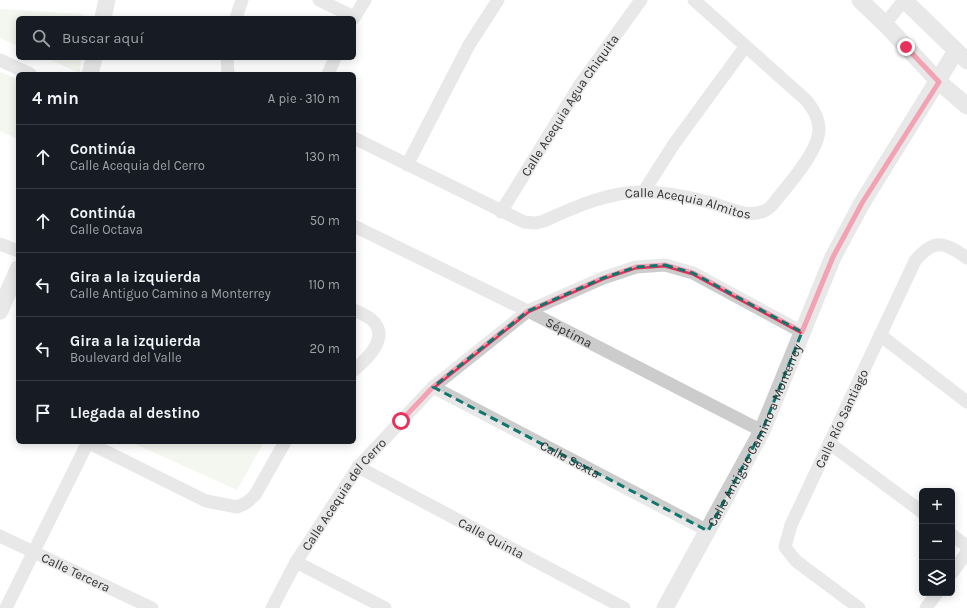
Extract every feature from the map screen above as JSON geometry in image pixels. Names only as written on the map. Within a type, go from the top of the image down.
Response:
[{"type":"street","points":[[103,16],[107,0]]},
{"type":"street","points":[[237,16],[242,0]]},
{"type":"street","points":[[319,0],[350,16]]},
{"type":"street","points":[[355,16],[365,0]]},
{"type":"street","points":[[407,164],[469,45],[498,0]]},
{"type":"street","name":"Calle Acequia Agua Chiquita","points":[[501,212],[581,83],[641,0]]},
{"type":"street","name":"Calle Acequia Almitos","points":[[356,139],[501,212],[524,222],[536,223],[593,201],[644,192],[689,198],[731,210],[751,213],[763,211],[771,206],[799,171],[818,139],[819,129],[816,114],[806,100],[694,0]]},
{"type":"street","points":[[860,0],[885,24],[939,82],[967,106]]},
{"type":"street","points":[[885,24],[904,0],[962,56]]},
{"type":"street","points":[[644,192],[674,144],[745,47]]},
{"type":"street","name":"Calle Antiguo Camino a Monterrey","points":[[665,608],[762,432],[833,257],[862,203],[939,82],[962,56]]},
{"type":"street","points":[[0,60],[26,72]]},
{"type":"street","points":[[90,72],[94,60]]},
{"type":"street","points":[[227,60],[228,72]]},
{"type":"street","points":[[329,72],[334,60]]},
{"type":"street","name":"Séptima","points":[[356,227],[528,311],[762,432]]},
{"type":"street","points":[[0,244],[16,250]]},
{"type":"street","name":"Calle Río Santiago","points":[[859,608],[796,561],[785,547],[791,525],[915,261],[930,246],[941,244],[954,248],[967,258]]},
{"type":"street","name":"Calle Acequia del Cerro","points":[[272,608],[296,562],[358,467],[433,387],[528,311],[603,278],[636,267],[652,265],[680,268],[714,284],[802,332]]},
{"type":"street","points":[[0,311],[16,274]]},
{"type":"street","points":[[356,311],[374,321],[378,328],[378,334],[373,350],[356,368]]},
{"type":"street","points":[[880,335],[967,402]]},
{"type":"street","name":"Calle Sexta","points":[[433,387],[708,531]]},
{"type":"street","points":[[829,443],[919,510]]},
{"type":"street","points":[[6,608],[87,444]]},
{"type":"street","points":[[92,444],[206,501],[237,507],[246,503],[255,495],[284,444]]},
{"type":"street","name":"Calle Quinta","points":[[358,467],[624,608]]},
{"type":"street","name":"Calle Tercera","points":[[0,536],[34,550],[152,608]]},
{"type":"street","points":[[955,537],[967,546]]},
{"type":"street","points":[[955,569],[967,552]]},
{"type":"street","points":[[296,562],[385,608]]},
{"type":"street","points":[[926,608],[935,596]]},
{"type":"highlighted area","points":[[665,265],[693,273],[802,332],[762,431],[708,531],[433,387],[528,311],[603,278],[636,267]]},
{"type":"shaded area","points":[[0,9],[83,14],[83,16],[16,16],[16,45],[0,38]]},
{"type":"shaded area","points":[[51,60],[81,60],[80,72]]},
{"type":"shaded area","points":[[0,72],[16,78],[16,138],[0,131]]},
{"type":"shaded area","points":[[135,444],[263,444],[237,490]]},
{"type":"route","points":[[401,421],[433,387],[528,311],[603,278],[636,267],[665,265],[680,268],[693,273],[802,332],[833,257],[862,203],[939,82],[906,47]]}]
